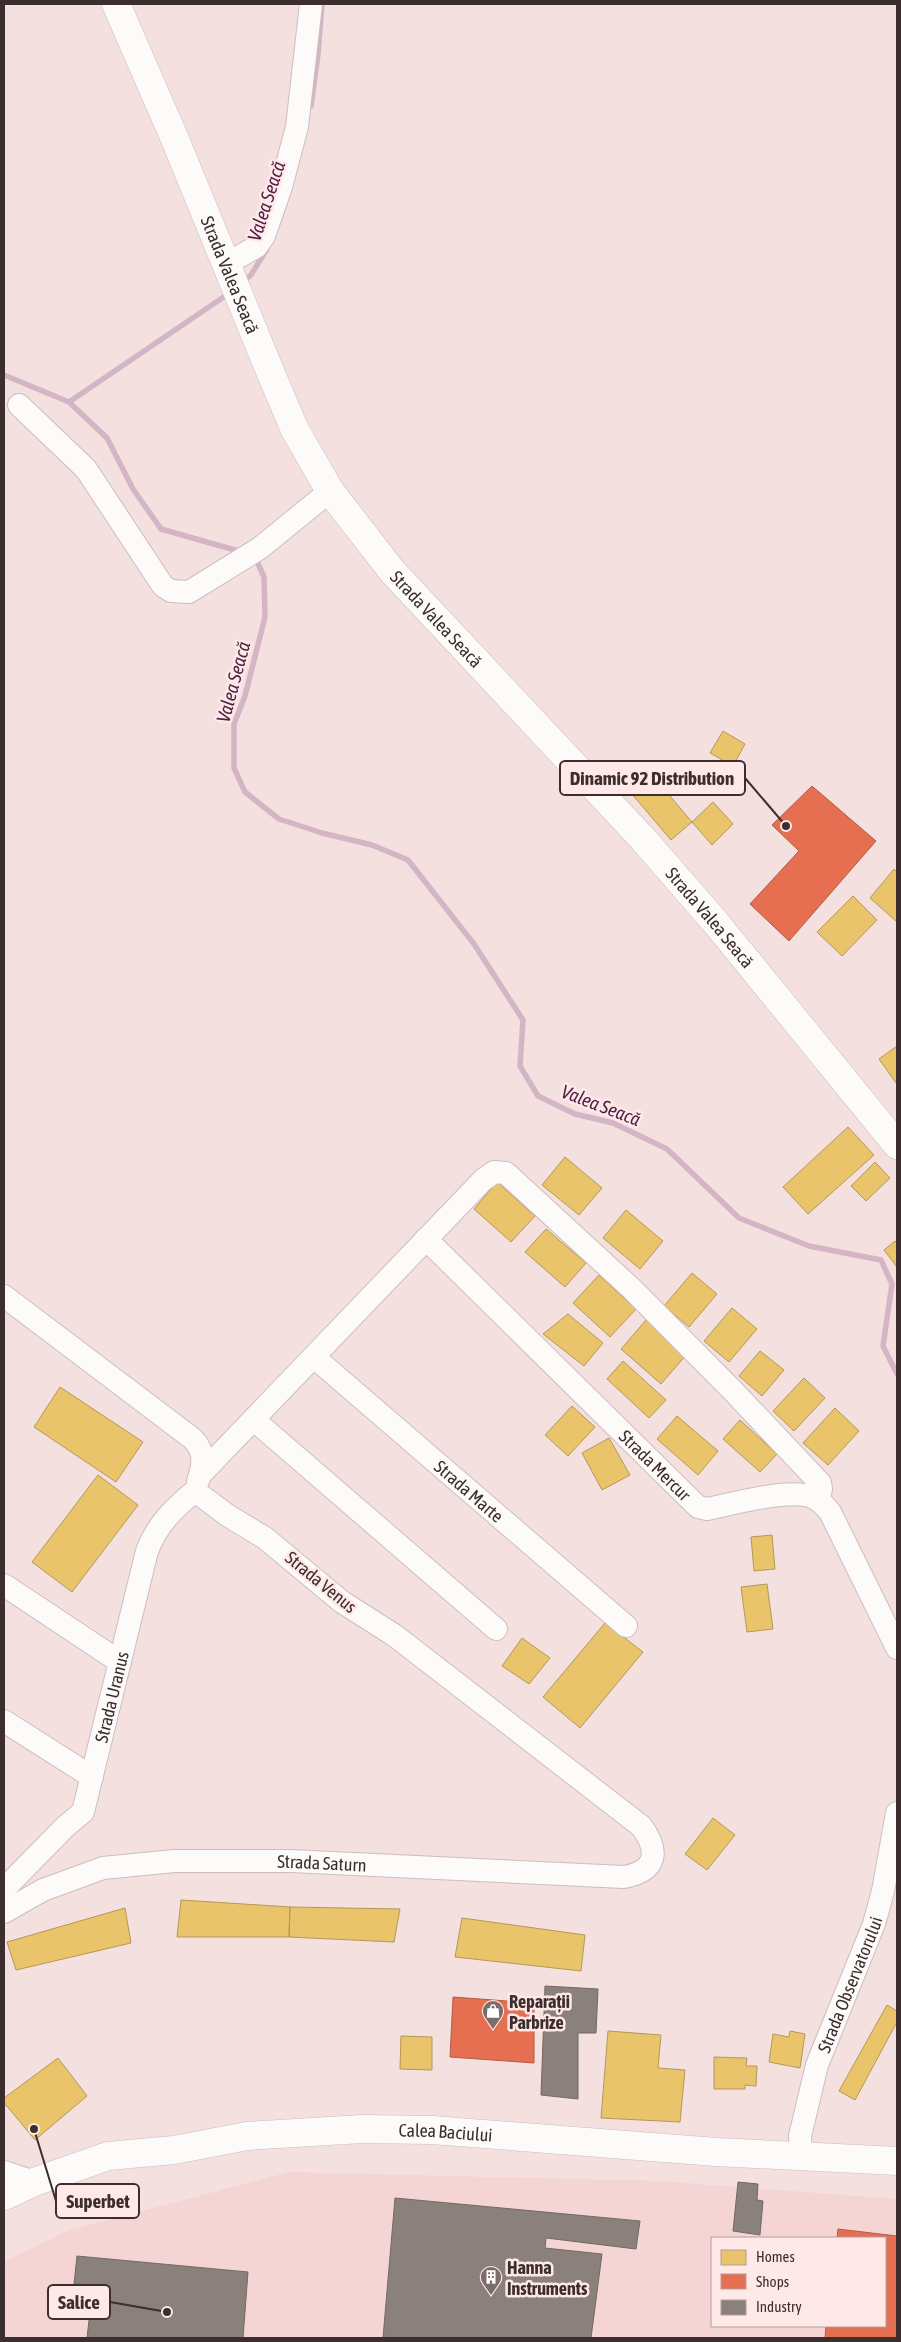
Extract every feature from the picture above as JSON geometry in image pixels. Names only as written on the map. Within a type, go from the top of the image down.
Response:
[{"type":"main road","name":"Strada Valea Seacă","points":[[116,4],[174,137],[295,430],[330,491],[392,571],[655,853],[716,923],[897,1145]]},
{"type":"main road","name":"Calea Baciului","points":[[4,2196],[34,2182],[108,2156],[174,2150],[247,2136],[362,2129],[432,2130],[716,2152],[897,2161]]},
{"type":"street","points":[[228,268],[256,247],[264,236],[281,187],[297,127],[311,4]]},
{"type":"street","points":[[19,405],[86,469],[163,586],[170,591],[189,592],[240,562],[330,491]]},
{"type":"street","name":"Strada Uranus","points":[[7,1899],[66,1826],[83,1812],[147,1551],[153,1534],[254,1420],[483,1180],[494,1172],[506,1173],[632,1290],[820,1483],[821,1489],[818,1500]]},
{"type":"street","name":"Strada Mercur","points":[[426,1239],[698,1507],[707,1509],[789,1494],[803,1495],[818,1500]]},
{"type":"street","points":[[4,1296],[193,1439],[201,1449],[203,1457],[198,1483]]},
{"type":"street","name":"Strada Marte","points":[[314,1357],[626,1626]]},
{"type":"street","points":[[254,1420],[496,1628]]},
{"type":"street","name":"Strada Venus","points":[[198,1483],[227,1515],[265,1538],[342,1602],[394,1635],[641,1826],[651,1838],[653,1857],[648,1868]]},
{"type":"street","points":[[818,1500],[830,1512],[897,1648]]},
{"type":"street","points":[[4,1585],[120,1662]]},
{"type":"street","points":[[4,1721],[92,1777]]},
{"type":"street","name":"Strada Observatorului","points":[[801,2155],[800,2136],[818,2065],[874,1924],[894,1849],[897,1813]]},
{"type":"street","name":"Strada Saturn","points":[[7,1899],[43,1890],[103,1868],[174,1861],[291,1860],[605,1877],[636,1875],[648,1868]]},
{"type":"street","points":[[4,2172],[34,2182]]},
{"type":"shaded area","points":[[289,2172],[659,2181],[897,2199],[897,2338],[4,2338],[4,2262],[67,2231]]},
{"type":"building: Homes","points":[[723,731],[745,744],[733,766],[710,753]]},
{"type":"building: Homes","points":[[653,776],[692,822],[671,840],[631,793]]},
{"type":"building: Homes","points":[[713,802],[733,824],[712,845],[692,822]]},
{"type":"building: Homes","points":[[894,869],[897,872],[897,922],[870,898]]},
{"type":"building: Homes","points":[[853,896],[877,920],[842,956],[817,932]]},
{"type":"building: Homes","points":[[897,1046],[897,1082],[896,1083],[879,1059]]},
{"type":"building: Homes","points":[[848,1127],[874,1155],[808,1214],[783,1187]]},
{"type":"building: Homes","points":[[565,1157],[602,1188],[579,1215],[542,1185]]},
{"type":"building: Homes","points":[[875,1162],[890,1178],[866,1201],[851,1186]]},
{"type":"building: Homes","points":[[497,1182],[535,1216],[511,1242],[474,1209]]},
{"type":"building: Homes","points":[[626,1210],[663,1241],[640,1269],[603,1238]]},
{"type":"building: Homes","points":[[546,1229],[586,1263],[565,1287],[525,1252]]},
{"type":"building: Homes","points":[[895,1241],[897,1244],[897,1267],[884,1250]]},
{"type":"building: Homes","points":[[692,1273],[717,1294],[689,1327],[664,1306]]},
{"type":"building: Homes","points":[[599,1275],[636,1309],[610,1337],[573,1303]]},
{"type":"building: Homes","points":[[732,1308],[757,1329],[729,1362],[704,1341]]},
{"type":"building: Homes","points":[[568,1314],[603,1343],[584,1366],[543,1334]]},
{"type":"building: Homes","points":[[647,1319],[687,1354],[661,1384],[621,1349]]},
{"type":"building: Homes","points":[[760,1351],[784,1370],[762,1396],[739,1376]]},
{"type":"building: Homes","points":[[623,1361],[666,1400],[649,1418],[607,1379]]},
{"type":"building: Homes","points":[[804,1378],[825,1398],[794,1431],[773,1411]]},
{"type":"building: Homes","points":[[60,1387],[143,1442],[116,1482],[34,1427]]},
{"type":"building: Homes","points":[[572,1406],[595,1427],[568,1456],[545,1435]]},
{"type":"building: Homes","points":[[835,1408],[859,1431],[828,1465],[803,1443]]},
{"type":"building: Homes","points":[[677,1416],[718,1451],[698,1475],[657,1439]]},
{"type":"building: Homes","points":[[740,1420],[777,1454],[760,1472],[723,1439]]},
{"type":"building: Homes","points":[[609,1438],[630,1475],[602,1490],[582,1453]]},
{"type":"building: Homes","points":[[98,1475],[138,1505],[72,1592],[32,1562]]},
{"type":"building: Homes","points":[[772,1535],[775,1569],[754,1571],[751,1537]]},
{"type":"building: Homes","points":[[767,1584],[773,1629],[747,1632],[741,1587]]},
{"type":"building: Homes","points":[[605,1623],[643,1652],[580,1728],[543,1697]]},
{"type":"building: Homes","points":[[522,1638],[550,1658],[529,1684],[502,1666]]},
{"type":"building: Homes","points":[[713,1818],[735,1835],[707,1870],[685,1854]]},
{"type":"building: Homes","points":[[181,1900],[290,1907],[289,1937],[177,1937]]},
{"type":"building: Homes","points":[[290,1907],[400,1909],[394,1942],[289,1937]]},
{"type":"building: Homes","points":[[125,1908],[131,1943],[16,1970],[7,1942]]},
{"type":"building: Homes","points":[[462,1918],[585,1935],[581,1971],[455,1957]]},
{"type":"building: Homes","points":[[887,2005],[897,2011],[897,2022],[855,2100],[839,2091]]},
{"type":"building: Homes","points":[[608,2031],[661,2035],[658,2068],[685,2070],[680,2122],[601,2118]]},
{"type":"building: Homes","points":[[790,2031],[805,2034],[800,2068],[769,2062],[773,2034],[789,2037]]},
{"type":"building: Homes","points":[[401,2036],[432,2037],[432,2070],[400,2069]]},
{"type":"building: Homes","points":[[714,2057],[747,2058],[746,2066],[757,2066],[756,2086],[745,2085],[745,2089],[714,2089]]},
{"type":"building: Homes","points":[[58,2058],[87,2096],[35,2140],[6,2105],[4,2106],[4,2098]]},
{"type":"building: Shops","points":[[812,786],[876,841],[789,941],[750,904],[799,851],[772,825]]},
{"type":"building: Shops","name":"Reparații Parbrize","points":[[453,1997],[534,2003],[534,2063],[450,2057]]},
{"type":"building: Shops","points":[[838,2229],[897,2236],[897,2338],[825,2338],[826,2327],[886,2327],[886,2237],[837,2237]]},
{"type":"building: Industry","points":[[545,1986],[598,1989],[596,2033],[578,2033],[578,2099],[541,2095]]},
{"type":"building: Industry","points":[[738,2182],[758,2184],[757,2200],[763,2201],[760,2235],[733,2231]]},
{"type":"building: Industry","name":"Hanna Instruments","points":[[395,2198],[640,2221],[636,2249],[546,2238],[545,2248],[602,2254],[591,2338],[383,2338]]},
{"type":"building: Industry","points":[[77,2256],[248,2272],[243,2338],[87,2338],[93,2285],[74,2284]]},
{"type":"waterway","name":"Valea Seacă","points":[[311,106],[322,4]]},
{"type":"waterway","name":"Valea Seacă","points":[[242,283],[251,275],[267,249]]},
{"type":"waterway","name":"Valea Seacă","points":[[69,402],[231,292]]},
{"type":"waterway","name":"Valea Seacă","points":[[4,375],[69,402],[107,438],[133,489],[161,529],[242,552]]},
{"type":"waterway","name":"Valea Seacă","points":[[255,557],[264,577],[265,617],[245,696],[234,724],[234,768],[245,792],[279,819],[322,833],[372,845],[408,860],[474,944],[523,1020],[520,1066],[538,1096],[575,1114],[613,1123],[667,1149],[739,1218],[809,1246],[881,1260],[892,1284],[883,1346],[897,1374]]},
{"type":"place","name":"Dinamic 92 Distribution","points":[[786,826]]},
{"type":"place","name":"Reparații Parbrize","points":[[493,2030]]},
{"type":"place","name":"Superbet","points":[[34,2129]]},
{"type":"place","name":"Hanna Instruments","points":[[491,2296]]},
{"type":"place","name":"Salice","points":[[167,2312]]}]
